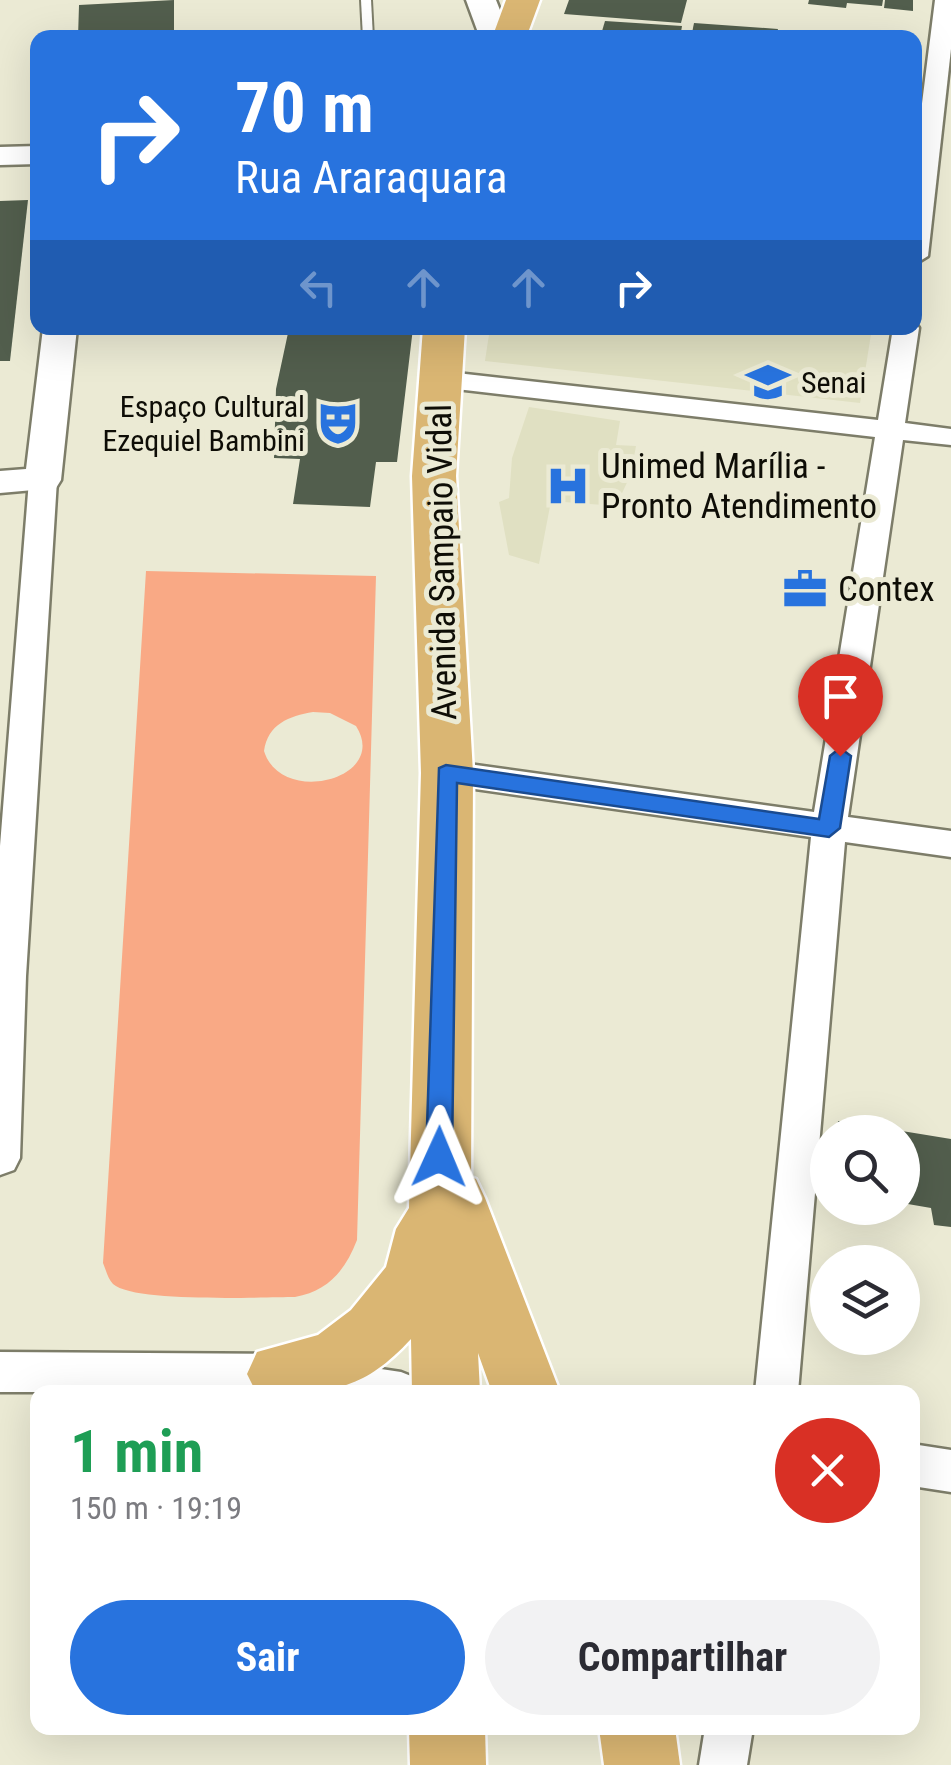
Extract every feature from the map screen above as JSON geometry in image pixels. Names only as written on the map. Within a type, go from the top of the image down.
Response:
[{"type":"main road","points":[[481,0],[493,30]]},
{"type":"main road","points":[[512,30],[522,0]]},
{"type":"main road","name":"Avenida Sampaio Vidal","points":[[443,335],[434,476],[446,773],[439,1157],[446,1385]]},
{"type":"main road","points":[[304,1383],[386,1323],[422,1264],[439,1157]]},
{"type":"main road","name":"Avenida Sampaio Vidal","points":[[439,1157],[523,1385]]},
{"type":"main road","points":[[447,1735],[448,1765]]},
{"type":"main road","points":[[638,1735],[642,1765]]},
{"type":"street","points":[[922,218],[931,169],[946,0]]},
{"type":"street","points":[[0,156],[30,154]]},
{"type":"street","points":[[0,1158],[4,976],[59,335]]},
{"type":"street","points":[[777,1385],[829,828],[905,335]]},
{"type":"street","points":[[439,379],[951,436]]},
{"type":"street","points":[[0,482],[44,480]]},
{"type":"street","points":[[446,773],[951,844]]},
{"type":"street","points":[[0,1372],[146,1372],[304,1383]]},
{"type":"street","points":[[920,1465],[951,1471]]},
{"type":"street","points":[[723,1765],[728,1735]]},
{"type":"lane","points":[[366,0],[368,30]]},
{"type":"shaded area","name":"Senai","points":[[489,335],[871,335],[860,403],[485,361]]},
{"type":"shaded area","name":"Unimed Marília - Pronto Atendimento","points":[[529,407],[620,421],[616,445],[636,446],[631,474],[616,506],[551,501],[539,564],[509,555],[499,502],[509,498],[512,458]]},
{"type":"shaded area","points":[[146,571],[376,576],[357,1240],[334,1278],[317,1290],[295,1297],[146,1294],[113,1284],[103,1263]],"holes":[[[330,713],[356,726],[363,745],[358,760],[346,772],[310,782],[290,778],[274,768],[264,751],[275,728],[304,714]]]},
{"type":"building","points":[[174,0],[174,30],[78,30],[79,5]]},
{"type":"building","points":[[569,0],[687,0],[681,23],[564,14]]},
{"type":"building","points":[[809,0],[883,0],[882,6],[847,3],[846,8],[808,4]]},
{"type":"building","points":[[885,0],[913,0],[913,11],[884,8]]},
{"type":"building","points":[[605,21],[682,26],[681,30],[602,30]]},
{"type":"building","points":[[694,23],[778,29],[778,30],[693,30]]},
{"type":"building","points":[[28,200],[10,361],[0,361],[0,201]]},
{"type":"building","name":"Espaço Cultural Ezequiel Bambini","points":[[288,335],[412,335],[397,462],[376,462],[370,507],[293,504],[300,459],[274,458],[276,389]]},
{"type":"building","points":[[920,1134],[951,1139],[951,1227],[934,1225],[931,1208],[920,1206]]},
{"type":"place","name":"Senai","points":[[768,382]]},
{"type":"place","name":"Espaço Cultural Ezequiel Bambini","points":[[338,423]]},
{"type":"place","name":"Unimed Marília - Pronto Atendimento","points":[[568,486]]},
{"type":"place","name":"Contex","points":[[805,589]]},
{"type":"route","points":[[439,1157],[446,773],[829,828],[840,756]]}]
